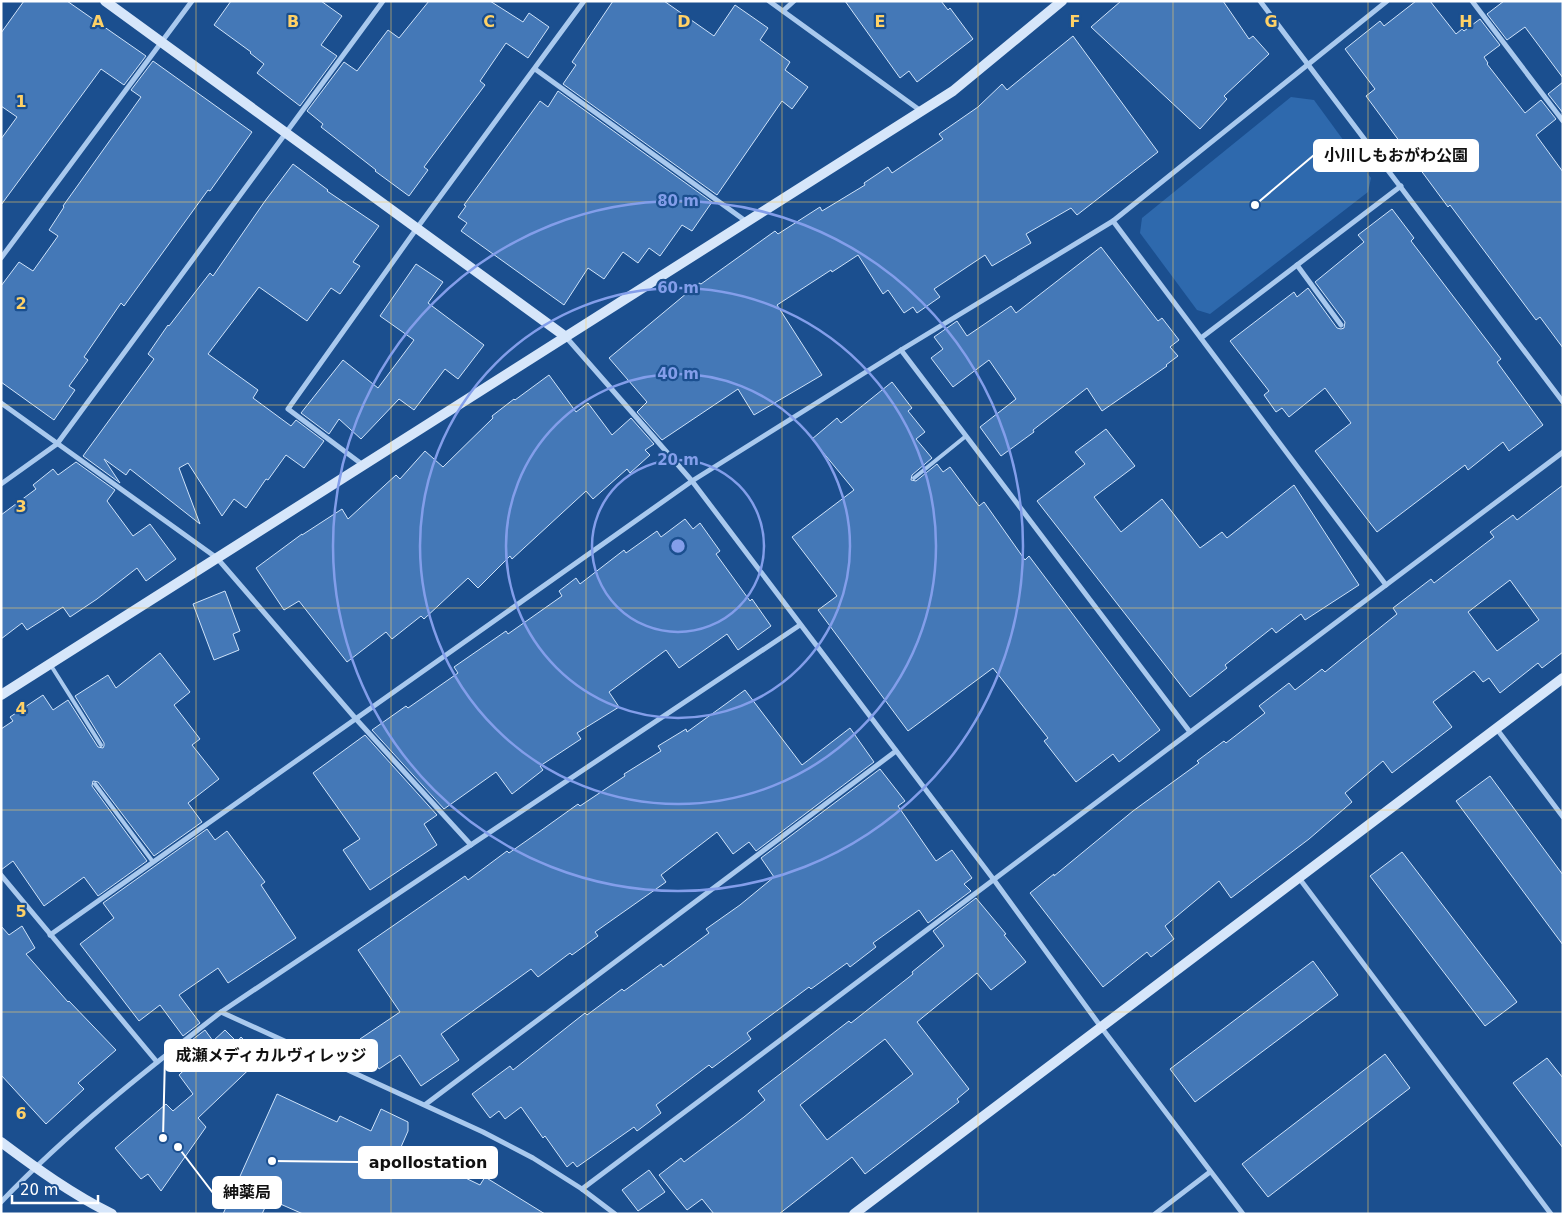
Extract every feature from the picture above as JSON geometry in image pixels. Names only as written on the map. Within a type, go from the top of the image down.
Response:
[{"type":"street","points":[[105,1],[566,337],[692,481],[994,880],[1101,1027],[1243,1214]]},
{"type":"street","points":[[1,258],[192,1]]},
{"type":"street","points":[[1,484],[57,444],[383,1]]},
{"type":"street","points":[[364,465],[288,408],[417,228],[584,1]]},
{"type":"street","points":[[770,1],[922,111]]},
{"type":"street","points":[[783,11],[794,1]]},
{"type":"street","points":[[1,695],[953,91],[1062,1]]},
{"type":"street","points":[[1260,1],[1563,402]]},
{"type":"street","points":[[50,935],[692,481],[901,350],[1114,221],[1387,1]]},
{"type":"street","points":[[1472,1],[1563,121]]},
{"type":"street","points":[[535,69],[747,222]]},
{"type":"street","points":[[1201,338],[1400,186]]},
{"type":"street","points":[[1114,221],[1386,585]]},
{"type":"street","points":[[1296,265],[1341,325]]},
{"type":"street","points":[[901,350],[1190,732]]},
{"type":"street","points":[[1,403],[217,558],[356,719],[470,845]]},
{"type":"street","points":[[582,1189],[1563,452]]},
{"type":"street","points":[[1,1202],[34,1167],[157,1062],[221,1012],[800,625]]},
{"type":"street","points":[[854,1214],[1563,678]]},
{"type":"street","points":[[1496,728],[1563,817]]},
{"type":"street","points":[[426,1104],[896,751]]},
{"type":"street","points":[[1,875],[157,1062]]},
{"type":"street","points":[[1298,878],[1550,1214]]},
{"type":"street","points":[[221,1012],[426,1104],[533,1158],[582,1189],[615,1214]]},
{"type":"street","points":[[1,1142],[34,1167],[85,1200],[112,1214]]},
{"type":"street","points":[[1155,1214],[1210,1172]]},
{"type":"lane","points":[[914,478],[966,436]]},
{"type":"lane","points":[[50,664],[101,745]]},
{"type":"lane","points":[[95,784],[154,862]]},
{"type":"shaded area","points":[[1291,97],[1314,100],[1371,178],[1368,192],[1210,314],[1197,310],[1140,233],[1142,218]]},
{"type":"building","points":[[24,1],[67,1],[146,56],[124,85],[101,69],[1,205],[1,139],[17,117],[1,106],[1,33]]},
{"type":"building","points":[[231,1],[321,1],[342,16],[321,45],[337,56],[300,106],[257,73],[264,64],[214,25]]},
{"type":"building","points":[[429,1],[490,1],[523,22],[529,13],[549,27],[528,58],[506,43],[480,81],[485,85],[424,167],[428,170],[409,196],[321,127],[323,124],[307,111],[344,62],[357,71],[388,30],[399,38]]},
{"type":"building","points":[[613,1],[664,1],[714,36],[735,5],[768,28],[760,40],[790,62],[785,70],[808,87],[792,109],[782,101],[717,195],[563,84],[576,65],[572,62]]},
{"type":"building","points":[[845,1],[941,1],[948,10],[950,8],[973,39],[917,82],[909,71],[900,78]]},
{"type":"building","points":[[1121,1],[1223,1],[1249,39],[1253,36],[1269,54],[1224,96],[1227,99],[1200,129],[1091,27]]},
{"type":"building","points":[[1416,1],[1430,1],[1456,34],[1462,29],[1464,31],[1480,19],[1500,45],[1484,57],[1487,64],[1525,113],[1541,100],[1556,119],[1536,135],[1563,172],[1563,348],[1540,317],[1536,320],[1450,205],[1448,207],[1366,96],[1375,89],[1345,49],[1380,21],[1384,26]]},
{"type":"building","points":[[1504,1],[1563,1],[1563,78],[1525,27],[1507,40],[1487,14]]},
{"type":"building","points":[[1073,36],[1158,152],[1077,215],[1071,208],[1026,234],[1031,243],[992,266],[985,255],[934,289],[940,297],[917,313],[913,307],[904,313],[888,290],[883,294],[858,255],[832,272],[831,270],[777,305],[822,375],[754,415],[738,389],[662,440],[637,412],[647,402],[609,358],[699,283],[701,284],[775,231],[778,234],[820,207],[822,211],[865,185],[864,183],[888,167],[892,173],[943,139],[939,134],[978,107],[1002,84],[1007,90]]},
{"type":"building","points":[[153,61],[252,132],[124,306],[121,303],[84,357],[88,360],[69,386],[75,390],[54,420],[1,382],[1,286],[19,262],[33,271],[58,236],[49,230],[63,206],[141,97],[131,90]]},
{"type":"building","points":[[1563,82],[1563,113],[1548,94]]},
{"type":"building","points":[[558,91],[712,202],[692,231],[682,225],[660,256],[649,248],[638,263],[623,252],[604,279],[588,268],[564,305],[461,231],[467,223],[458,217],[466,206],[464,205],[540,101],[548,107]]},
{"type":"building","points":[[293,164],[327,191],[379,226],[353,262],[360,266],[340,294],[331,288],[307,321],[259,287],[208,354],[258,390],[253,398],[291,426],[296,420],[324,441],[304,468],[286,455],[268,480],[266,479],[246,508],[234,499],[222,516],[188,463],[179,468],[200,524],[130,469],[126,475],[104,459],[120,483],[83,456],[154,359],[148,354],[168,325],[210,273],[213,276]]},
{"type":"building","points":[[1392,209],[1414,238],[1411,241],[1501,359],[1497,362],[1543,425],[1509,451],[1503,442],[1468,470],[1465,465],[1377,532],[1315,451],[1351,423],[1325,388],[1289,417],[1282,408],[1276,412],[1264,395],[1269,391],[1230,341],[1294,292],[1297,297],[1308,288],[1337,328],[1344,328],[1345,322],[1315,282],[1364,242],[1358,235]]},
{"type":"building","points":[[1101,247],[1158,321],[1162,318],[1179,340],[1170,347],[1178,356],[1167,366],[1102,411],[1087,388],[1033,430],[1034,432],[1001,456],[980,427],[1016,399],[989,360],[953,387],[931,358],[943,349],[934,337],[957,321],[967,336],[1011,306],[1016,313]]},
{"type":"building","points":[[416,264],[443,282],[428,303],[484,345],[458,379],[445,369],[414,410],[399,399],[361,439],[339,419],[329,434],[301,413],[343,360],[378,388],[414,340],[380,316]]},
{"type":"building","points":[[549,375],[576,412],[588,403],[612,435],[631,418],[654,444],[645,450],[650,455],[630,473],[627,469],[593,499],[586,491],[512,559],[510,556],[478,588],[468,578],[424,619],[421,616],[392,639],[386,632],[347,662],[299,601],[284,610],[256,568],[302,534],[342,509],[348,519],[396,475],[400,479],[425,451],[443,467],[493,418],[492,416]]},
{"type":"building","points":[[892,382],[912,408],[908,411],[925,432],[916,439],[932,458],[912,475],[911,480],[916,481],[937,464],[943,472],[950,467],[979,506],[984,502],[1025,560],[1029,556],[1160,730],[1119,762],[1113,754],[1076,782],[1044,741],[1048,738],[993,668],[908,731],[818,610],[837,596],[792,537],[854,490],[812,439],[837,418],[841,423]]},
{"type":"building","points":[[1106,429],[1135,466],[1094,497],[1121,532],[1162,499],[1200,548],[1222,532],[1227,538],[1294,485],[1359,585],[1305,620],[1301,614],[1276,633],[1272,628],[1225,665],[1227,668],[1190,697],[1037,501],[1085,464],[1075,452]]},
{"type":"building","points":[[76,462],[115,490],[107,501],[133,536],[150,524],[176,559],[146,581],[137,568],[70,617],[63,607],[27,630],[22,623],[1,639],[1,515],[36,489],[33,485],[53,469],[58,475]]},
{"type":"building","points":[[1563,485],[1563,652],[1542,668],[1538,663],[1500,693],[1489,678],[1483,682],[1474,671],[1433,702],[1452,727],[1392,773],[1383,761],[1345,793],[1352,802],[1309,839],[1231,898],[1219,881],[1165,926],[1174,939],[1151,957],[1147,952],[1103,987],[1030,893],[1054,874],[1054,876],[1133,811],[1199,763],[1197,761],[1224,741],[1226,743],[1265,713],[1259,706],[1289,683],[1295,690],[1322,669],[1325,672],[1397,614],[1393,608],[1431,579],[1434,583],[1494,537],[1490,532],[1513,515],[1517,520]],"holes":[[[1510,580],[1539,620],[1497,651],[1468,612]]]},
{"type":"building","points":[[685,519],[693,529],[700,523],[720,551],[716,554],[750,601],[752,599],[771,626],[738,650],[727,634],[679,668],[666,650],[609,692],[619,707],[577,733],[581,739],[540,766],[543,770],[512,794],[496,772],[444,809],[372,730],[406,706],[408,708],[458,673],[454,667],[506,631],[508,634],[562,596],[559,591],[576,578],[580,584],[624,550],[626,553],[657,531],[661,537]]},
{"type":"building","points":[[225,591],[240,631],[233,634],[239,650],[214,660],[193,604]]},
{"type":"building","points":[[160,653],[190,692],[174,705],[200,739],[192,745],[219,779],[188,803],[202,822],[154,856],[98,782],[93,781],[92,786],[147,861],[98,896],[84,877],[44,906],[13,861],[1,870],[1,729],[13,721],[10,717],[43,695],[53,710],[68,700],[98,747],[103,748],[104,743],[75,696],[108,675],[116,688]]},
{"type":"building","points":[[745,690],[802,765],[850,728],[874,762],[756,851],[749,842],[733,854],[717,832],[661,875],[666,882],[595,932],[598,936],[572,955],[570,953],[538,977],[531,969],[441,1034],[459,1060],[421,1086],[400,1055],[379,1069],[360,1039],[400,1012],[358,950],[465,876],[468,880],[507,851],[509,853],[578,804],[580,806],[625,776],[624,774],[661,751],[658,746],[686,729],[687,732]]},
{"type":"building","points":[[365,735],[437,815],[424,824],[437,845],[370,890],[343,850],[360,839],[313,773]]},
{"type":"building","points":[[880,769],[905,801],[898,806],[936,861],[952,850],[972,878],[964,884],[971,891],[928,923],[919,910],[873,943],[876,947],[850,967],[847,963],[811,989],[809,987],[747,1033],[751,1039],[712,1068],[709,1065],[656,1105],[661,1113],[637,1131],[634,1127],[577,1167],[573,1162],[567,1167],[521,1107],[505,1119],[499,1111],[490,1118],[472,1094],[510,1066],[513,1070],[585,1013],[587,1015],[622,989],[624,991],[661,964],[663,967],[709,933],[706,929],[740,905],[774,877],[761,858]]},
{"type":"building","points":[[1490,776],[1563,875],[1563,945],[1456,801]]},
{"type":"building","points":[[207,829],[215,840],[227,831],[265,882],[261,885],[296,938],[228,983],[218,968],[179,995],[200,1023],[183,1036],[160,1005],[139,1021],[80,944],[114,918],[103,903]]},
{"type":"building","points":[[1402,852],[1517,1002],[1485,1026],[1370,876]]},
{"type":"building","points":[[976,898],[1026,962],[991,990],[977,973],[917,1022],[969,1089],[957,1099],[959,1102],[865,1174],[852,1157],[779,1214],[714,1214],[702,1199],[687,1210],[659,1175],[681,1158],[684,1162],[744,1117],[765,1100],[758,1091],[849,1021],[851,1023],[913,974],[912,972],[944,946],[933,931]],"holes":[[[885,1039],[913,1074],[827,1140],[800,1105]]]},
{"type":"building","points":[[1,926],[9,935],[22,926],[35,948],[26,954],[68,1002],[116,1050],[78,1083],[84,1089],[46,1124],[1,1075]]},
{"type":"building","points":[[1313,961],[1338,995],[1195,1102],[1170,1069]]},
{"type":"building","points":[[205,1030],[213,1041],[225,1030],[237,1042],[241,1037],[261,1058],[198,1118],[206,1127],[161,1191],[148,1174],[141,1179],[115,1148],[166,1104],[173,1111],[193,1094],[179,1075],[195,1060],[192,1057],[196,1054],[188,1043]]},
{"type":"building","points":[[1385,1054],[1410,1088],[1268,1197],[1242,1164]]},
{"type":"building","points":[[1547,1058],[1563,1078],[1563,1148],[1513,1083]]},
{"type":"building","points":[[277,1094],[337,1122],[340,1116],[371,1131],[381,1109],[408,1122],[408,1131],[401,1147],[480,1185],[485,1177],[545,1214],[303,1214],[269,1199],[262,1214],[223,1214]]},
{"type":"building","points":[[649,1170],[665,1192],[638,1211],[622,1190]]},
{"type":"place","name":"小川しもおがわ公園","points":[[1255,205]]},
{"type":"place","name":"成瀬メディカルヴィレッジ","points":[[163,1138]]},
{"type":"place","name":"紳薬局","points":[[178,1147]]},
{"type":"place","name":"apollostation","points":[[272,1161]]}]
